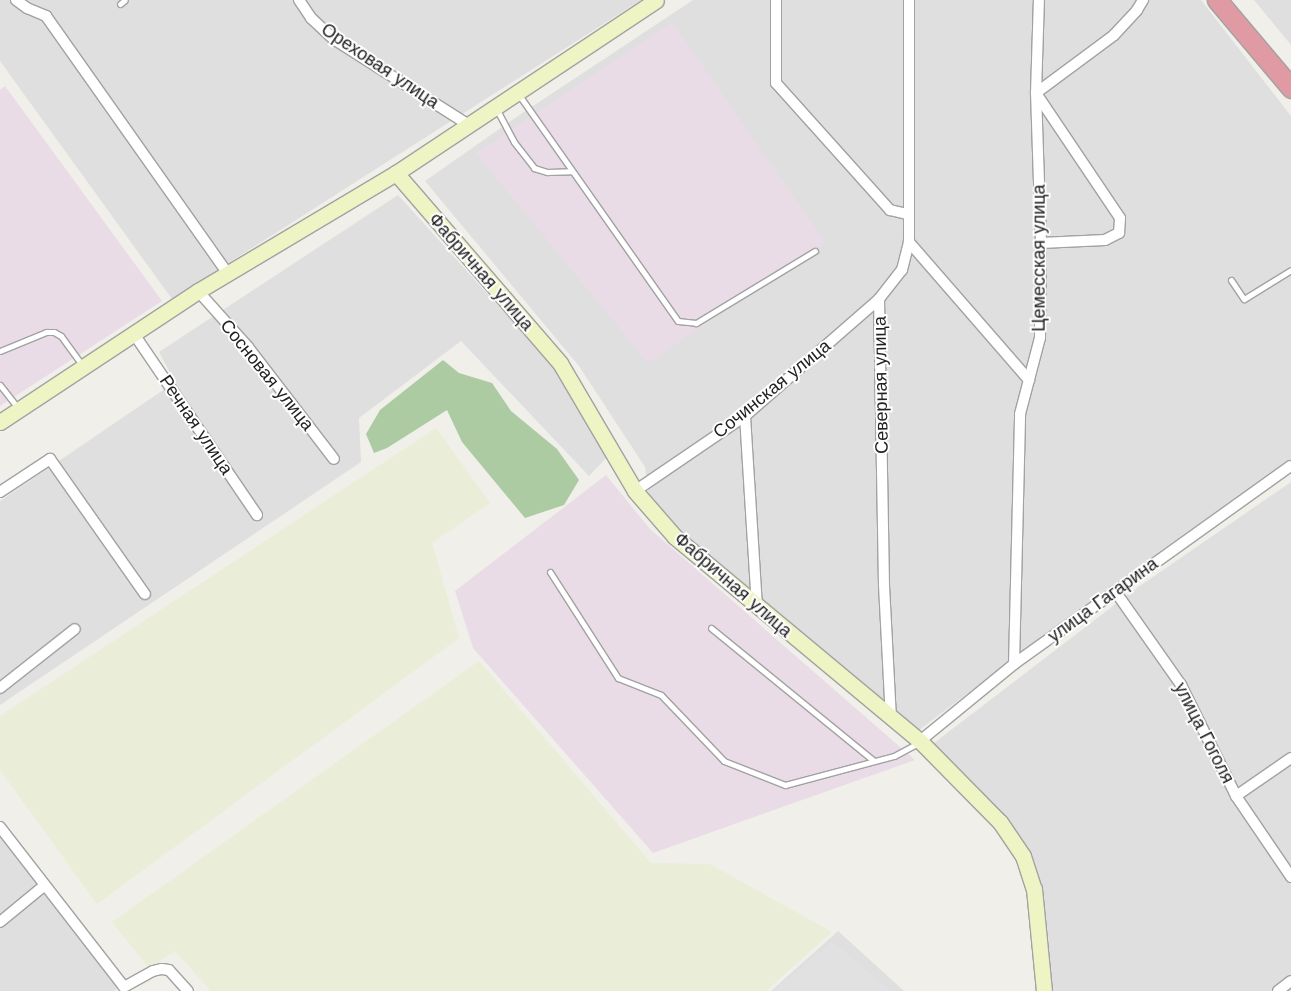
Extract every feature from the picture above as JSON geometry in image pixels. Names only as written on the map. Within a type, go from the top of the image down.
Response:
[{"type":"highway","points":[[1217,0],[1291,88]]},
{"type":"street","points":[[16,0],[27,8],[46,16],[228,274]]},
{"type":"street","name":"Ореховая улица","points":[[299,0],[311,18],[335,40],[469,125]]},
{"type":"street","points":[[0,422],[198,292],[396,173],[656,0]]},
{"type":"street","points":[[776,0],[776,82],[890,210],[908,214]]},
{"type":"street","name":"Северная улица","points":[[891,718],[884,585],[879,299],[902,270],[909,242],[909,0]]},
{"type":"street","name":"Цемесская улица","points":[[1014,664],[1020,414],[1040,338],[1041,242],[1036,93],[1039,0]]},
{"type":"street","points":[[1041,242],[1105,240],[1119,232],[1120,218],[1036,93],[1114,35],[1137,10],[1143,0]]},
{"type":"street","name":"Фабричная улица","points":[[396,173],[560,363],[635,491],[675,537],[920,741],[1000,822],[1022,856],[1034,889],[1044,991]]},
{"type":"street","points":[[909,242],[1029,380]]},
{"type":"street","name":"Сосновая улица","points":[[198,292],[248,347],[334,459]]},
{"type":"street","name":"Сочинская улица","points":[[635,491],[745,416],[879,299]]},
{"type":"street","name":"Речная улица","points":[[134,334],[257,515]]},
{"type":"street","points":[[745,416],[757,606]]},
{"type":"street","points":[[0,492],[50,459],[145,594]]},
{"type":"street","name":"улица Гагарина","points":[[920,741],[1014,664],[1291,466]]},
{"type":"street","name":"улица Гоголя","points":[[1115,591],[1180,684],[1236,796],[1291,877]]},
{"type":"street","points":[[0,688],[75,629]]},
{"type":"street","points":[[1236,796],[1291,758]]},
{"type":"street","points":[[0,827],[121,989],[153,971],[162,969],[168,970],[188,991]]},
{"type":"street","points":[[0,922],[45,885]]},
{"type":"street","points":[[1278,991],[1291,981]]},
{"type":"lane","points":[[517,92],[678,320],[696,323],[815,251]]},
{"type":"lane","points":[[495,107],[514,142],[534,168],[547,172],[572,171]]},
{"type":"lane","points":[[1231,280],[1244,299],[1291,270]]},
{"type":"lane","points":[[0,351],[46,332],[54,332],[61,336],[84,367]]},
{"type":"lane","points":[[0,385],[18,410]]},
{"type":"lane","points":[[550,572],[618,678],[661,695],[724,761],[785,785],[894,756],[920,741]]},
{"type":"lane","points":[[711,628],[874,761]]},
{"type":"shaded area","points":[[0,0],[641,0],[172,299],[0,61]]},
{"type":"shaded area","points":[[693,0],[1201,0],[1291,116],[1291,458],[1090,601],[919,730],[680,536],[649,498],[645,467],[579,366],[425,181],[515,118]]},
{"type":"shaded area","points":[[1254,0],[1291,0],[1291,45],[1286,39]]},
{"type":"shaded area","points":[[672,22],[825,242],[648,363],[476,153]]},
{"type":"shaded area","points":[[5,86],[162,301],[0,406],[0,90]]},
{"type":"shaded area","points":[[398,195],[552,365],[608,456],[589,476],[461,341],[359,418],[361,462],[0,705],[0,501],[175,382],[159,352]]},
{"type":"shaded area","points":[[606,475],[650,529],[915,760],[653,853],[473,648],[455,591]]},
{"type":"shaded area","points":[[1291,482],[1291,991],[1053,991],[1048,936],[1037,869],[1015,830],[934,743],[1134,590]]},
{"type":"shaded area","points":[[0,827],[120,987],[114,991],[0,991]]},
{"type":"shaded area","points":[[838,931],[904,991],[771,991]]},
{"type":"shaded area","points":[[832,941],[890,991],[774,991]]},
{"type":"green space","points":[[443,360],[459,373],[492,383],[511,411],[557,449],[579,480],[564,505],[525,518],[462,442],[447,410],[387,448],[374,453],[366,434],[380,410]]},
{"type":"green space","points":[[436,428],[490,503],[432,543],[459,638],[97,904],[0,770],[0,716]]},
{"type":"green space","points":[[479,661],[651,863],[710,864],[832,932],[766,991],[211,991],[175,951],[149,968],[112,922]]}]
